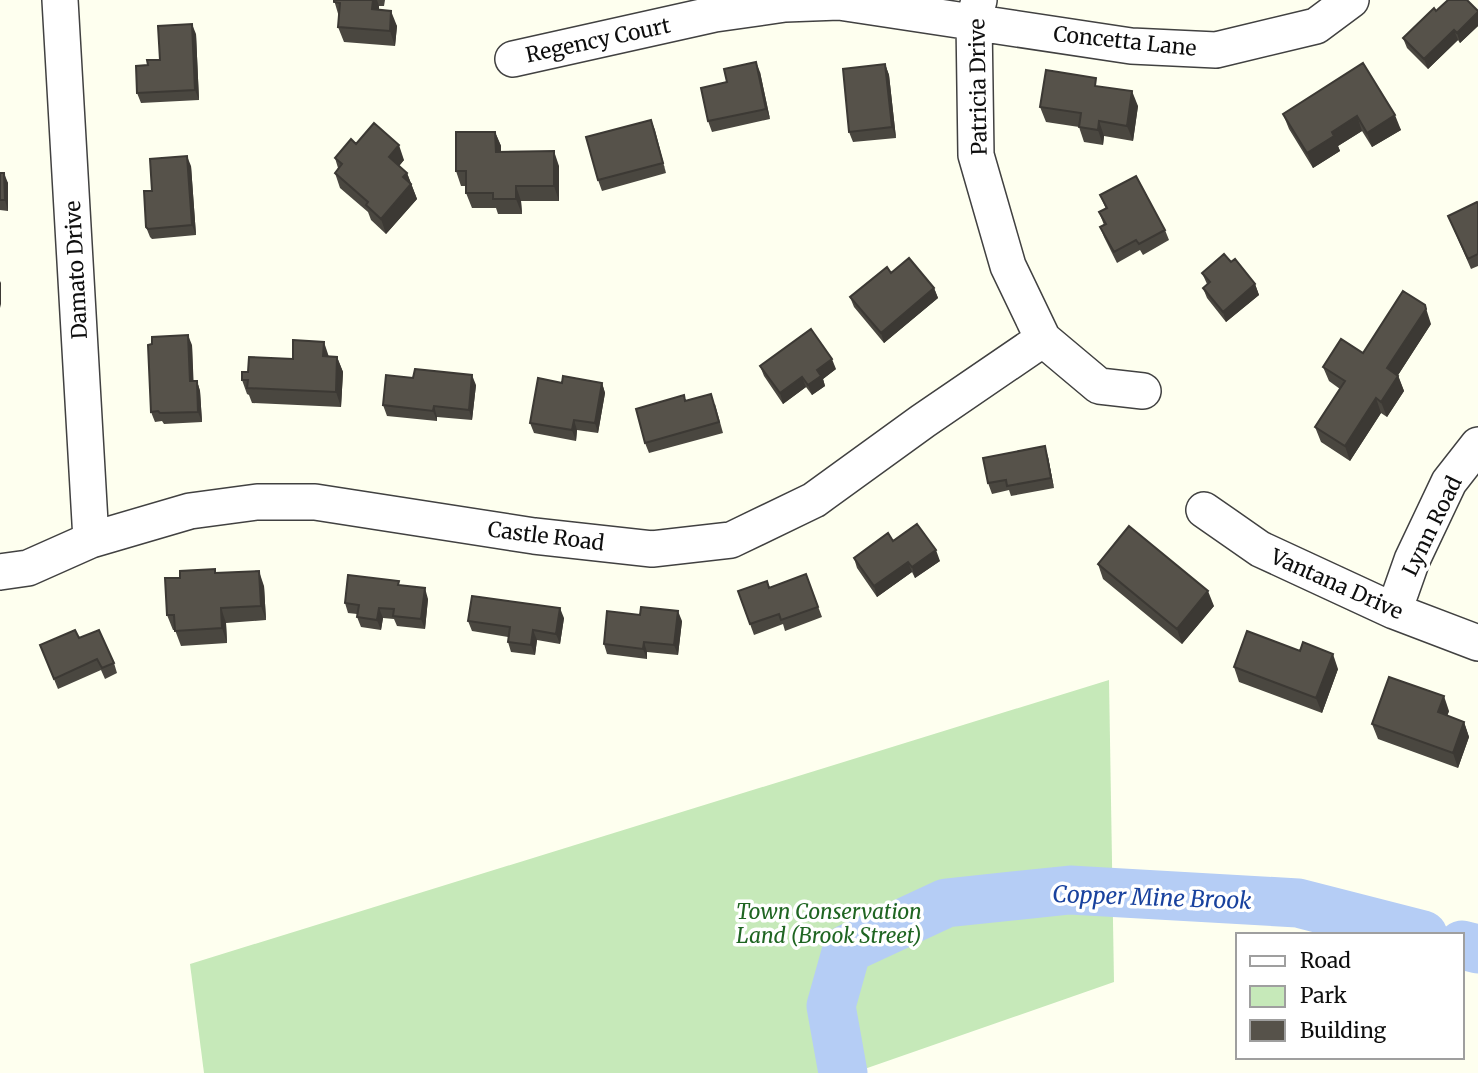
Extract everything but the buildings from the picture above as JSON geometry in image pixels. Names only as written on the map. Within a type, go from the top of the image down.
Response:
[{"type":"street","name":"Damato Drive","points":[[60,0],[92,540]]},
{"type":"street","name":"Concetta Lane","points":[[976,10],[1130,46],[1216,50],[1316,26],[1351,0]]},
{"type":"street","name":"Regency Court","points":[[513,59],[715,14],[785,4],[839,2],[976,10]]},
{"type":"street","name":"Patricia Drive","points":[[976,10],[976,155],[1008,266],[1043,339],[1099,386],[1143,391]]},
{"type":"street","name":"Castle Road","points":[[0,572],[29,568],[92,540],[190,512],[257,502],[315,502],[534,536],[652,549],[731,540],[814,500],[1043,339]]},
{"type":"street","name":"Lynn Road","points":[[1394,611],[1412,560],[1449,482],[1478,445]]},
{"type":"street","name":"Vantana Drive","points":[[1204,510],[1260,549],[1394,611],[1478,643]]},
{"type":"green space","name":"Town Conservation Land (Brook Street)","points":[[1109,680],[1114,982],[853,1073],[204,1073],[190,964]]},
{"type":"waterway","name":"Copper Mine Brook","points":[[843,1073],[831,1006],[847,949],[946,903],[1070,890],[1298,903],[1415,933]]},
{"type":"waterway","name":"Copper Mine Brook","points":[[1464,946],[1478,949]]}]
